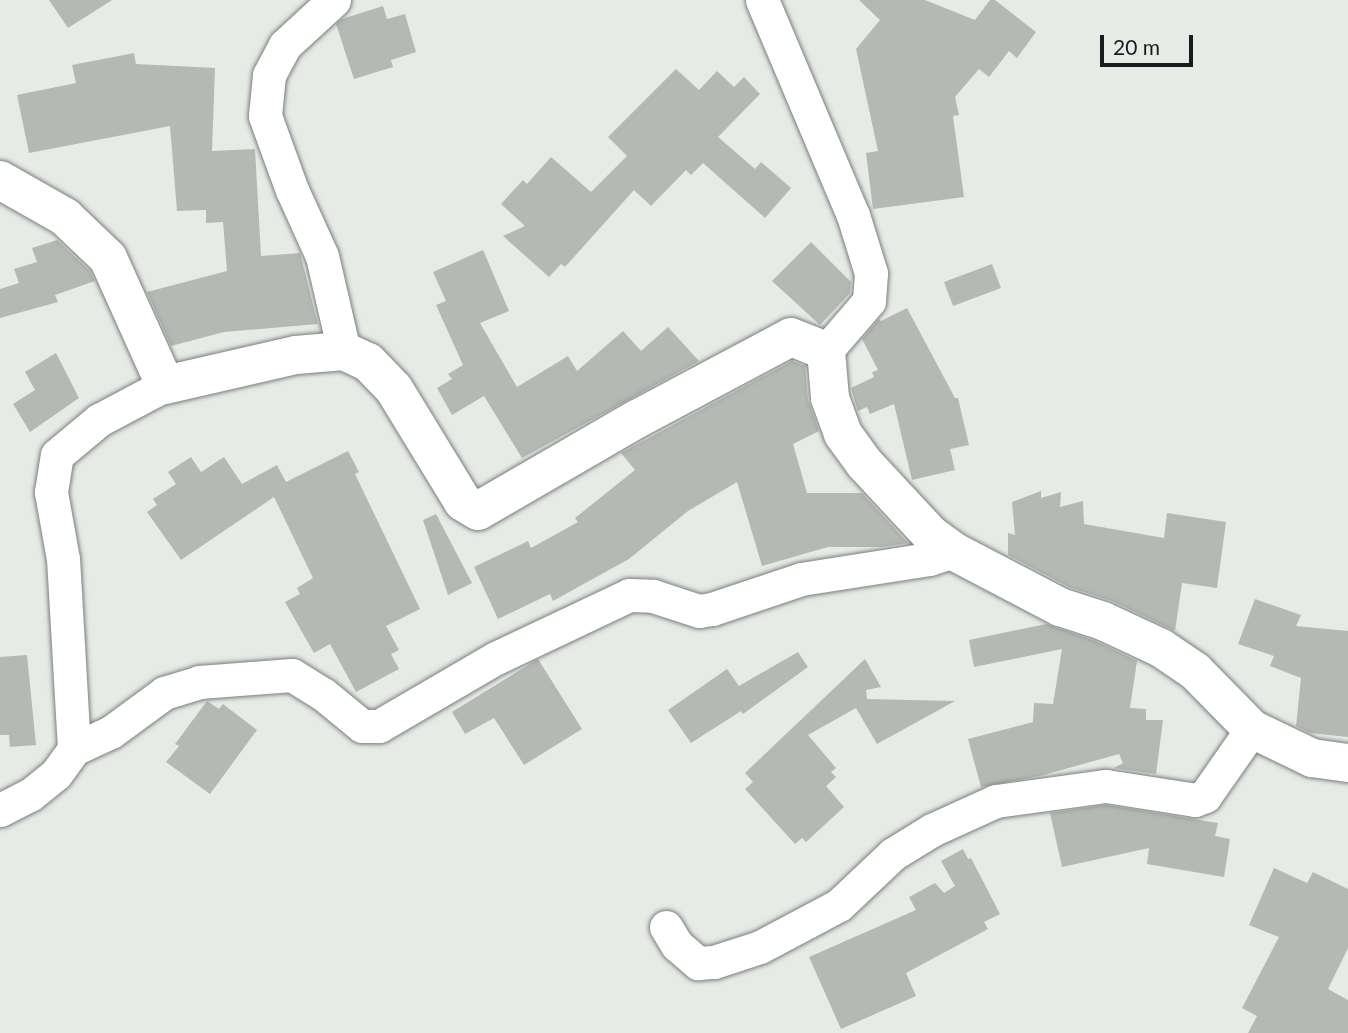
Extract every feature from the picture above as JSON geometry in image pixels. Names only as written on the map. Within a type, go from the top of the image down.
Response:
[{"type":"street","points":[[334,0],[285,45],[269,75],[265,116],[292,190],[322,256],[344,351]]},
{"type":"street","points":[[762,0],[853,215],[871,273],[869,301],[826,351],[830,398],[843,434],[864,463],[930,534],[953,551],[1060,607],[1102,621],[1161,648],[1195,671],[1252,729],[1311,758],[1348,763]]},
{"type":"street","points":[[0,180],[65,217],[108,258],[165,385]]},
{"type":"street","points":[[74,749],[63,559],[51,492],[57,455],[99,420],[165,385],[296,355],[344,351],[368,362],[394,390],[463,502],[478,511],[637,419],[791,337],[826,351]]},
{"type":"street","points":[[0,810],[30,795],[56,774],[74,749],[111,732],[164,693],[211,681],[292,675],[323,694],[362,726],[379,726],[496,657],[629,595],[653,596],[699,611],[801,579],[929,559],[953,551]]},
{"type":"street","points":[[666,928],[677,945],[698,963],[714,962],[760,947],[839,905],[893,855],[932,830],[996,801],[1106,786],[1195,800],[1205,796],[1252,729]]},
{"type":"building","points":[[49,0],[112,0],[68,28]]},
{"type":"building","points":[[859,0],[925,0],[975,20],[990,0],[995,0],[1036,32],[1017,58],[1009,51],[989,77],[979,69],[955,97],[959,115],[953,116],[964,197],[873,209],[866,153],[878,151],[856,49],[880,20]]},
{"type":"building","points":[[383,6],[387,19],[405,14],[416,52],[391,60],[393,67],[354,79],[336,24],[342,19]]},
{"type":"building","points":[[134,53],[136,64],[215,68],[212,151],[255,149],[261,256],[300,253],[318,324],[224,332],[171,346],[147,292],[227,271],[223,222],[206,223],[206,210],[177,211],[170,126],[29,153],[17,95],[76,83],[72,65]]},
{"type":"building","points":[[676,69],[699,90],[717,71],[734,87],[744,77],[760,94],[718,137],[755,169],[761,162],[791,188],[765,218],[703,163],[691,175],[686,170],[651,206],[634,190],[565,267],[561,264],[549,277],[503,236],[525,226],[501,204],[523,180],[527,184],[551,157],[591,192],[627,156],[608,137]]},
{"type":"building","points":[[57,240],[90,271],[95,281],[55,295],[58,302],[0,318],[0,289],[19,283],[14,269],[37,262],[32,248]]},
{"type":"building","points":[[811,242],[851,282],[850,293],[820,325],[772,281]]},
{"type":"building","points":[[483,250],[509,311],[480,323],[517,387],[568,356],[577,371],[623,331],[641,351],[668,327],[699,361],[522,458],[484,396],[452,415],[437,388],[452,379],[448,374],[463,365],[436,305],[446,301],[433,272]]},
{"type":"building","points":[[992,264],[1001,288],[953,306],[944,282]]},
{"type":"building","points":[[907,308],[955,398],[958,398],[969,445],[950,449],[955,470],[912,480],[894,404],[870,414],[867,407],[858,411],[851,388],[874,377],[872,372],[878,370],[862,339],[879,319],[881,321]]},
{"type":"building","points":[[56,353],[79,398],[30,432],[13,404],[35,390],[25,372]]},
{"type":"building","points":[[792,361],[805,366],[808,400],[819,431],[793,444],[807,493],[862,493],[908,543],[881,547],[828,547],[762,566],[737,482],[688,511],[629,559],[553,601],[550,594],[498,619],[474,567],[528,541],[531,548],[578,522],[575,518],[635,470],[621,453]]},
{"type":"building","points":[[348,451],[359,472],[355,474],[420,609],[386,626],[399,650],[391,654],[399,669],[356,692],[330,644],[314,653],[285,602],[300,594],[297,588],[313,578],[274,497],[181,560],[147,512],[157,505],[153,499],[176,484],[168,472],[191,457],[201,472],[224,457],[242,484],[277,465],[286,482]]},
{"type":"building","points":[[1041,491],[1041,498],[1061,492],[1060,507],[1083,501],[1084,524],[1164,538],[1167,513],[1226,522],[1217,588],[1182,583],[1175,631],[1112,601],[1069,587],[1008,555],[1008,533],[1015,535],[1012,502]]},
{"type":"building","points":[[436,514],[472,583],[448,595],[423,520]]},
{"type":"building","points":[[1255,599],[1301,615],[1296,626],[1348,631],[1348,737],[1310,733],[1296,726],[1301,678],[1270,666],[1274,656],[1238,644]]},
{"type":"building","points":[[1046,624],[1095,641],[1137,661],[1130,708],[1146,709],[1146,720],[1163,720],[1156,774],[1114,768],[1123,763],[1119,754],[1040,776],[981,787],[968,739],[1033,722],[1034,703],[1053,704],[1062,649],[974,667],[969,640]]},
{"type":"building","points":[[798,652],[808,667],[743,714],[741,711],[691,743],[668,710],[727,669],[739,686]]},
{"type":"building","points":[[27,655],[36,745],[10,747],[9,735],[0,735],[0,657]]},
{"type":"building","points":[[538,659],[582,729],[524,765],[494,718],[465,734],[452,712]]},
{"type":"building","points":[[865,659],[881,687],[866,690],[867,699],[955,701],[877,744],[856,708],[808,735],[836,768],[831,772],[836,777],[826,786],[844,807],[806,842],[802,838],[795,844],[745,789],[753,782],[745,773]]},
{"type":"building","points":[[207,701],[219,709],[223,704],[257,730],[210,794],[166,762],[179,746],[175,744]]},
{"type":"building","points":[[1106,805],[1218,823],[1215,836],[1230,839],[1224,877],[1147,864],[1149,848],[1062,867],[1050,813]]},
{"type":"building","points":[[963,849],[968,859],[971,858],[1000,914],[984,922],[988,929],[906,973],[916,996],[841,1029],[809,957],[916,910],[909,897],[935,883],[944,893],[955,886],[941,861]]},
{"type":"building","points":[[1274,868],[1307,883],[1313,872],[1348,889],[1348,948],[1328,989],[1348,1000],[1348,1033],[1248,1033],[1257,1016],[1242,1008],[1279,937],[1249,925]]}]
